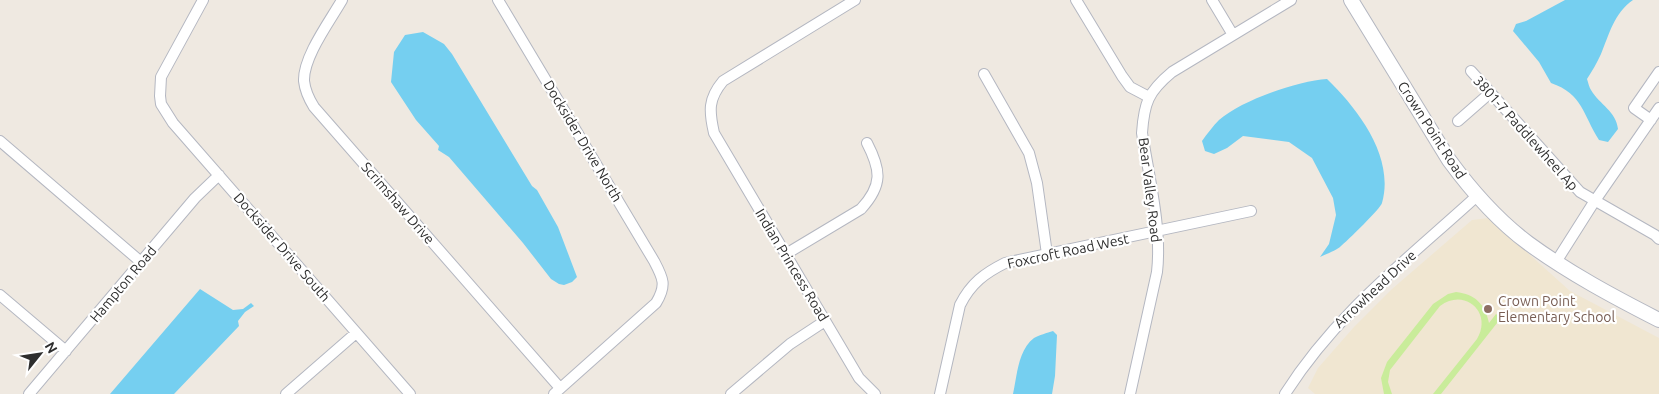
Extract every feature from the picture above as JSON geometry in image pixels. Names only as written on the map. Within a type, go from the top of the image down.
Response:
[{"type":"street","name":"Docksider Drive South","points":[[203,0],[161,77],[161,104],[173,122],[410,394]]},
{"type":"street","name":"Scrimshaw Drive","points":[[342,0],[308,59],[304,70],[304,83],[314,107],[557,391]]},
{"type":"street","name":"Docksider Drive North","points":[[498,0],[654,261],[663,284],[662,294],[656,303],[557,391]]},
{"type":"street","name":"Indian Princess Road","points":[[855,0],[723,81],[715,90],[710,104],[714,133],[859,378],[875,394]]},
{"type":"street","points":[[1076,0],[1130,87],[1149,97]]},
{"type":"street","points":[[1212,0],[1233,34]]},
{"type":"street","name":"Bear Valley Road","points":[[1130,394],[1159,256],[1142,133],[1149,97],[1159,82],[1172,72],[1291,0]]},
{"type":"street","name":"Crown Point Road","points":[[1351,0],[1448,160],[1478,195],[1522,238],[1556,262],[1594,286],[1659,320]]},
{"type":"street","name":"3801-7 Paddlewheel Ap","points":[[1471,72],[1580,192],[1659,239]]},
{"type":"street","points":[[1650,120],[1634,108],[1659,72]]},
{"type":"street","points":[[984,74],[1029,153],[1037,183],[1047,254]]},
{"type":"street","points":[[1458,122],[1490,93]]},
{"type":"street","points":[[1556,262],[1594,202],[1659,108]]},
{"type":"street","points":[[0,141],[141,262]]},
{"type":"street","points":[[786,254],[861,210],[870,199],[876,187],[879,172],[876,160],[867,143]]},
{"type":"street","name":"Hampton Road","points":[[29,394],[195,198],[219,175]]},
{"type":"street","name":"Arrowhead Drive","points":[[1285,394],[1330,332],[1361,300],[1478,195]]},
{"type":"street","name":"Foxcroft Road West","points":[[940,394],[960,305],[966,293],[975,282],[988,272],[1005,263],[1252,211]]},
{"type":"street","points":[[0,295],[66,351]]},
{"type":"street","points":[[731,394],[790,344],[825,321]]},
{"type":"street","points":[[286,394],[356,332]]},
{"type":"shaded area","name":"Crown Point Elementary School","points":[[1489,218],[1570,291],[1659,338],[1659,394],[1315,394],[1308,388],[1318,368],[1354,327],[1392,289],[1472,220]]},
{"type":"green space","points":[[1456,292],[1469,295],[1478,301],[1485,310],[1489,323],[1496,314],[1501,318],[1441,394],[1433,394],[1477,339],[1481,329],[1479,312],[1467,301],[1459,299],[1449,301],[1440,306],[1390,370],[1388,382],[1392,394],[1384,394],[1381,378],[1387,362],[1433,304],[1448,294]]},
{"type":"water","points":[[1565,0],[1633,0],[1621,11],[1587,79],[1591,90],[1617,123],[1618,129],[1608,142],[1599,140],[1576,99],[1570,93],[1551,83],[1539,62],[1513,31],[1516,24],[1526,21]]},
{"type":"water","points":[[423,32],[444,44],[452,54],[532,186],[537,190],[558,227],[577,277],[572,282],[564,285],[551,279],[523,243],[449,157],[438,150],[439,146],[416,120],[391,82],[394,52],[405,35]]},
{"type":"water","points":[[1327,79],[1361,119],[1371,135],[1383,168],[1385,186],[1382,203],[1376,211],[1340,247],[1320,257],[1329,244],[1336,215],[1333,198],[1312,158],[1289,142],[1243,136],[1227,148],[1214,154],[1205,151],[1202,141],[1219,120],[1242,105],[1301,83]]},
{"type":"water","points":[[200,289],[233,310],[243,309],[251,303],[254,306],[245,312],[238,321],[239,326],[174,394],[110,394]]},
{"type":"water","points":[[1053,331],[1057,335],[1052,394],[1013,394],[1021,356],[1025,349],[1034,338]]},
{"type":"place","name":"Crown Point Elementary School","points":[[1488,309]]}]
